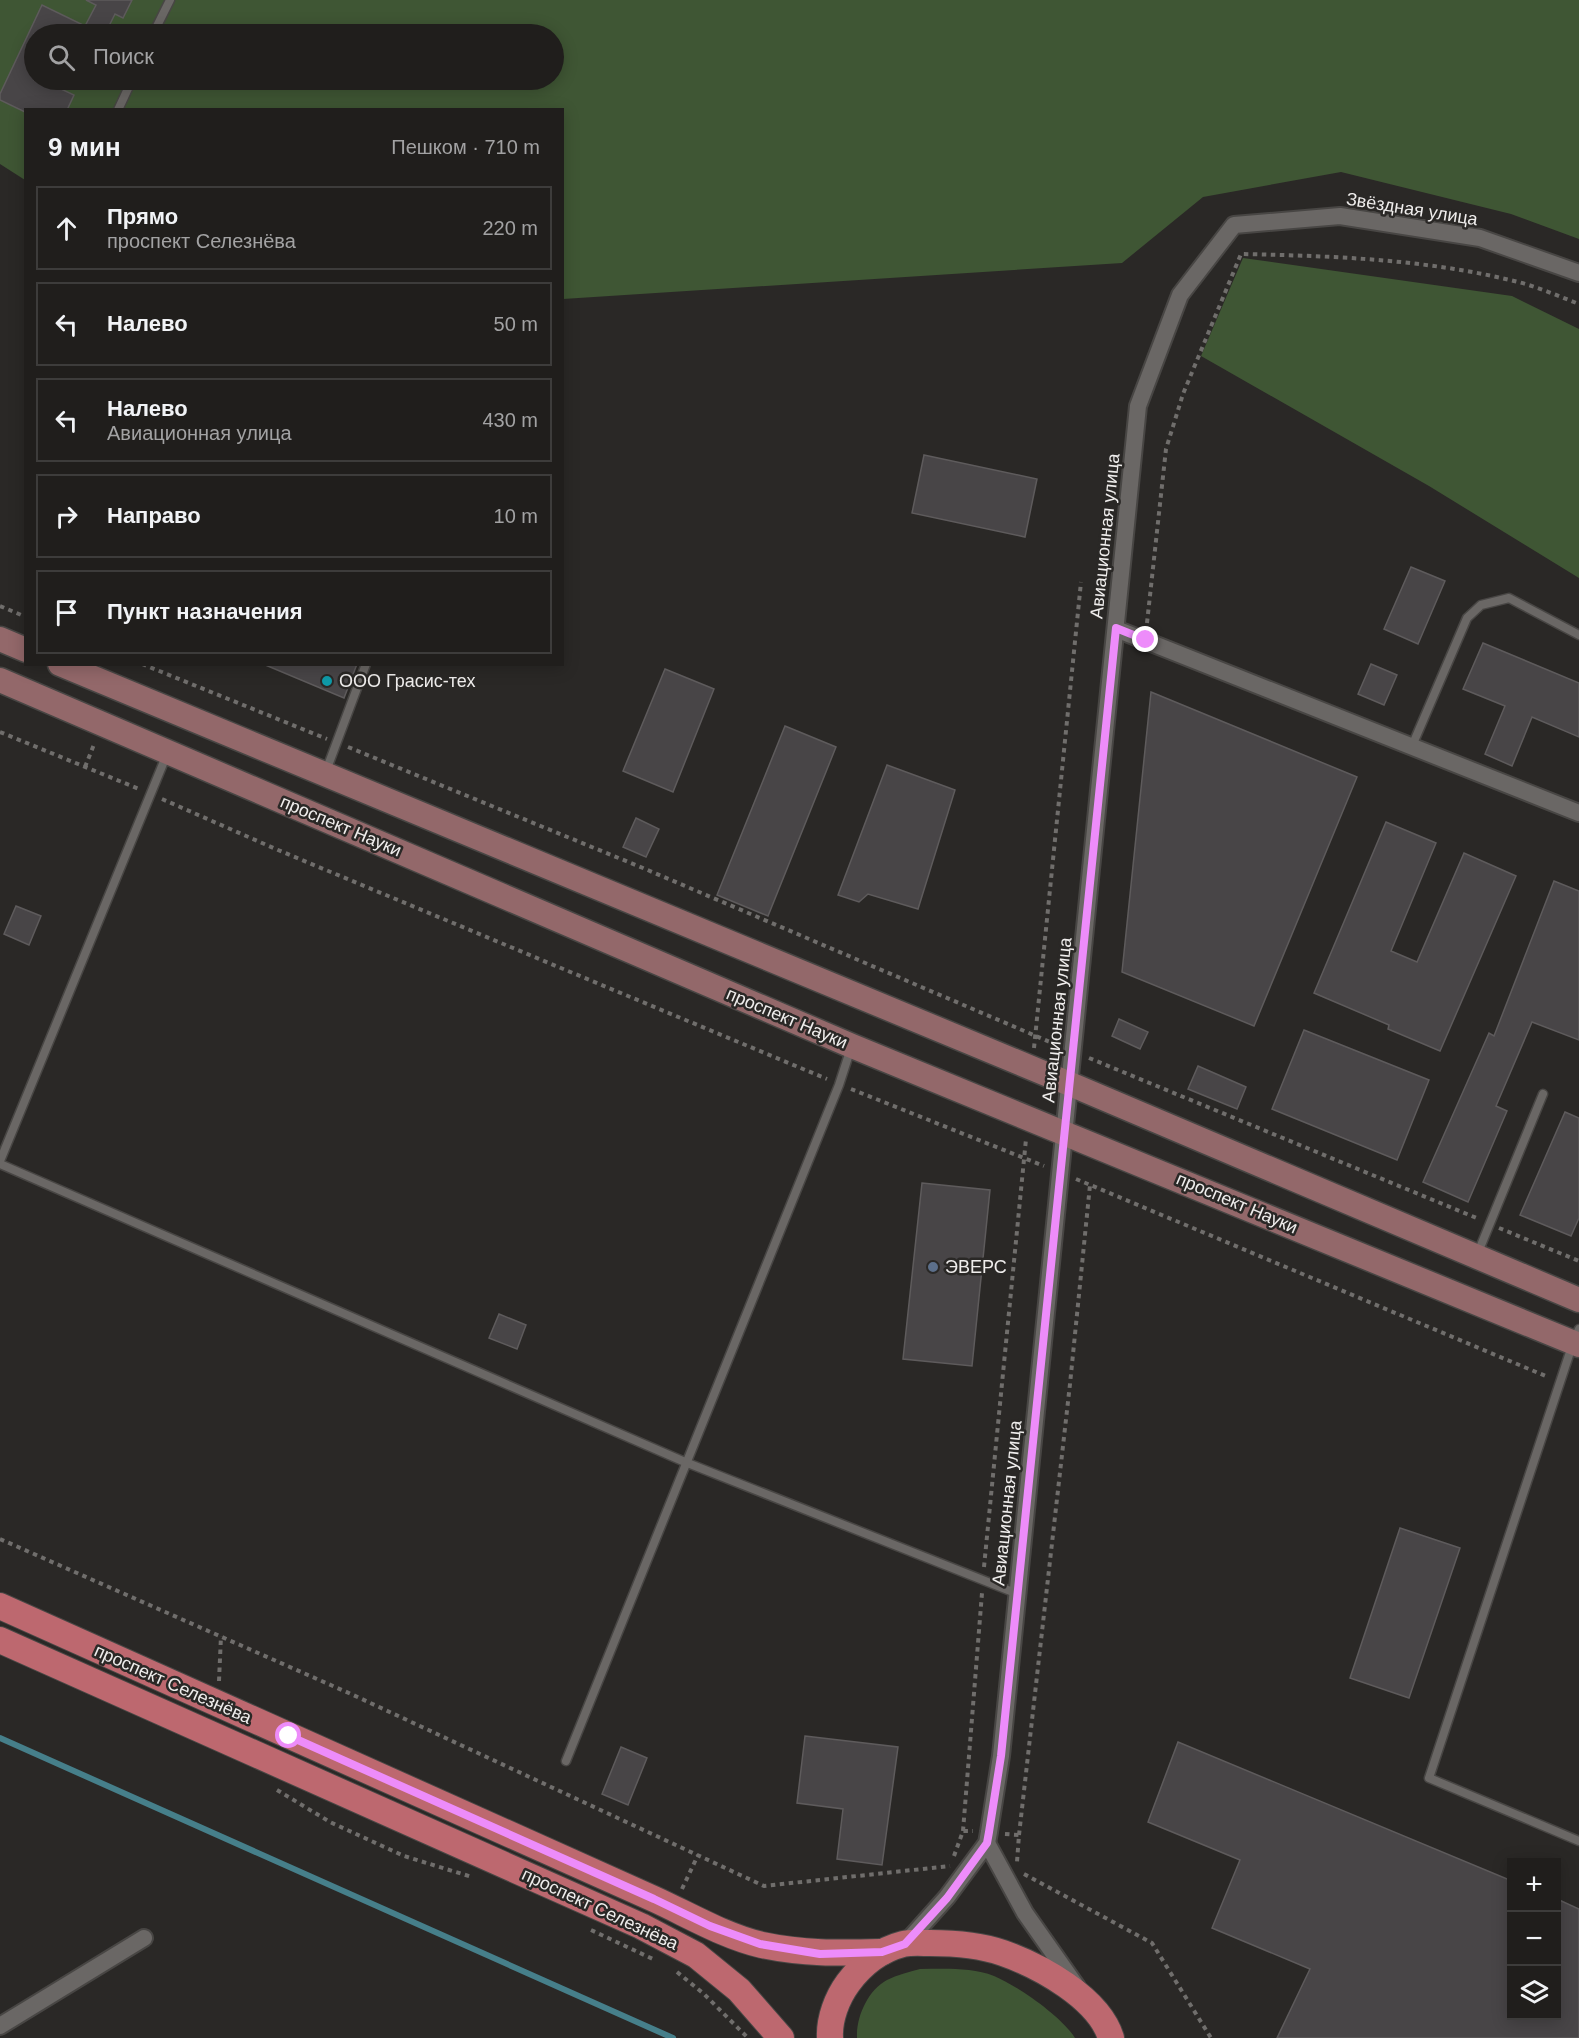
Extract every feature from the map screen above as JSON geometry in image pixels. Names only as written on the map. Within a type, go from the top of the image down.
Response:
[{"type":"main road","name":"проспект Селезнёва","points":[[0,1606],[710,1926],[760,1944],[820,1954],[954,1943],[1002,1952],[1047,1973],[1086,1999]]},
{"type":"main road","name":"проспект Селезнёва","points":[[0,1640],[641,1926],[696,1955],[739,1990],[781,2038]]},
{"type":"main road","points":[[830,2038],[829,2026],[842,1991],[858,1969],[894,1948]]},
{"type":"main road","points":[[1086,1999],[1112,2036]]},
{"type":"street","name":"Звёздная улица","points":[[1234,225],[1340,216],[1480,238],[1579,273]]},
{"type":"street","name":"Авиационная улица","points":[[988,1837],[1001,1756],[1018,1594],[1138,406],[1180,296],[1234,225]]},
{"type":"street","points":[[1116,628],[1579,813]]},
{"type":"street","points":[[0,639],[24,649]]},
{"type":"street","points":[[65,666],[1070,1084],[1579,1300]]},
{"type":"street","name":"проспект Науки","points":[[0,680],[852,1046],[1577,1339]]},
{"type":"street","points":[[894,1948],[947,1898],[988,1837]]},
{"type":"street","points":[[988,1837],[1025,1913],[1086,1999]]},
{"type":"street","points":[[0,2026],[144,1938]]},
{"type":"lane","points":[[158,24],[170,0]]},
{"type":"lane","points":[[118,108],[127,90]]},
{"type":"lane","points":[[1412,746],[1467,618],[1481,605],[1509,598],[1579,635]]},
{"type":"lane","points":[[325,774],[365,666]]},
{"type":"lane","points":[[168,752],[0,1163],[686,1462],[1018,1594]]},
{"type":"lane","points":[[566,1761],[839,1084],[852,1046]]},
{"type":"lane","points":[[1476,1256],[1543,1094]]},
{"type":"lane","points":[[1577,1339],[1560,1382],[1428,1778],[1579,1841]]},
{"type":"path","points":[[1146,640],[1166,449],[1183,394],[1241,254],[1317,256],[1441,266],[1517,281],[1579,304]]},
{"type":"path","points":[[1031,1069],[1081,582]]},
{"type":"path","points":[[0,606],[24,616]]},
{"type":"path","points":[[147,666],[643,868],[1073,1051],[1579,1261]]},
{"type":"path","points":[[0,732],[150,794],[288,855],[839,1084],[1090,1185],[1560,1382]]},
{"type":"path","points":[[0,1539],[351,1694],[764,1886],[950,1866],[963,1831],[983,1580],[1028,1117]]},
{"type":"path","points":[[1090,1185],[1071,1384],[1016,1869],[1152,1943],[1211,2038]]},
{"type":"path","points":[[272,1787],[330,1822],[404,1856],[479,1879]]},
{"type":"path","points":[[963,1831],[988,1837],[1019,1835]]},
{"type":"path","points":[[586,1928],[659,1962]]},
{"type":"path","points":[[675,1970],[704,1994],[748,2038]]},
{"type":"green space","points":[[0,0],[1579,0],[1579,239],[1511,214],[1341,172],[1203,197],[1122,263],[564,299],[564,108],[24,108],[24,179],[0,164]]},
{"type":"green space","points":[[1243,258],[1512,296],[1579,329],[1579,578],[1429,486],[1201,356]]},
{"type":"green space","points":[[920,1969],[967,1970],[994,1976],[1039,2003],[1075,2038],[857,2038],[861,2013],[874,1990],[887,1980]]},
{"type":"building","points":[[86,0],[132,0],[123,18],[115,14],[110,24],[86,24],[96,5]]},
{"type":"building","points":[[42,5],[81,24],[33,24]]},
{"type":"building","points":[[24,43],[24,90],[63,90],[74,95],[68,108],[24,108],[24,112],[0,100],[0,94]]},
{"type":"building","points":[[924,455],[1037,479],[1025,537],[912,513]]},
{"type":"building","points":[[1411,567],[1445,581],[1418,644],[1384,629]]},
{"type":"building","points":[[1483,643],[1579,683],[1579,737],[1532,717],[1512,766],[1485,754],[1505,706],[1463,689]]},
{"type":"building","points":[[1371,664],[1397,675],[1384,705],[1358,694]]},
{"type":"building","name":"ООО Грасис-тех","points":[[268,666],[356,666],[344,698]]},
{"type":"building","points":[[665,669],[714,689],[673,792],[623,771]]},
{"type":"building","points":[[1151,692],[1357,777],[1254,1026],[1122,972]]},
{"type":"building","points":[[785,726],[836,747],[768,916],[717,895]]},
{"type":"building","points":[[887,765],[955,790],[918,909],[868,894],[859,902],[838,895]]},
{"type":"building","points":[[636,818],[659,829],[646,857],[623,847]]},
{"type":"building","points":[[1386,822],[1436,843],[1391,951],[1417,962],[1464,853],[1516,876],[1440,1051],[1388,1029],[1389,1025],[1314,993]]},
{"type":"building","points":[[1554,881],[1579,891],[1579,1040],[1532,1022],[1496,1106],[1507,1111],[1468,1202],[1423,1182],[1489,1033],[1494,1036]]},
{"type":"building","points":[[16,906],[41,916],[29,945],[4,934]]},
{"type":"building","points":[[1119,1019],[1148,1032],[1140,1049],[1112,1036]]},
{"type":"building","points":[[1304,1030],[1429,1080],[1397,1160],[1272,1109]]},
{"type":"building","points":[[1198,1066],[1246,1087],[1237,1109],[1188,1089]]},
{"type":"building","points":[[1565,1112],[1579,1118],[1579,1218],[1571,1236],[1520,1215]]},
{"type":"building","points":[[922,1183],[990,1190],[972,1366],[903,1359]]},
{"type":"building","points":[[499,1314],[526,1325],[517,1349],[489,1338]]},
{"type":"building","points":[[1400,1528],[1460,1548],[1409,1698],[1350,1678]]},
{"type":"building","points":[[805,1736],[898,1747],[882,1865],[837,1859],[843,1809],[797,1803]]},
{"type":"building","points":[[1178,1742],[1507,1879],[1507,2020],[1561,2020],[1561,1901],[1579,1909],[1579,2038],[1277,2038],[1310,1969],[1212,1928],[1240,1860],[1148,1822]]},
{"type":"building","points":[[621,1747],[647,1758],[628,1805],[602,1794]]},
{"type":"waterway","points":[[0,1738],[673,2038]]},
{"type":"place","name":"ООО Грасис-тех","points":[[327,681]]},
{"type":"place","name":"ЭВЕРС","points":[[933,1267]]},
{"type":"route","points":[[289,1736],[710,1926],[760,1944],[820,1954],[882,1952],[905,1944],[947,1898],[987,1843],[1001,1756],[1116,628],[1146,640]]}]
